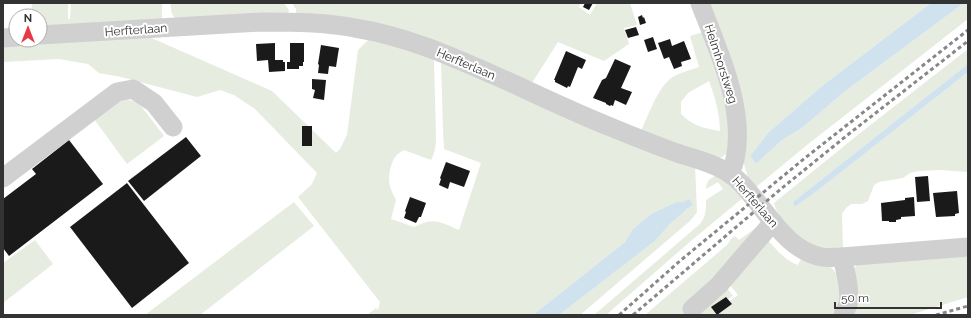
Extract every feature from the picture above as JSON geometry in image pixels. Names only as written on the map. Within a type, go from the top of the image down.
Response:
[{"type":"street","name":"Helmhorstweg","points":[[700,3],[722,60],[734,102],[737,127],[737,147],[735,161],[730,174]]},
{"type":"street","name":"Herfterlaan","points":[[48,35],[262,22],[308,22],[356,28],[400,38],[438,51],[582,115],[662,147],[710,164],[730,174],[742,183],[784,235],[795,245],[808,252],[823,257],[842,257],[968,246]]},
{"type":"street","points":[[3,178],[117,92],[133,90],[154,103],[173,127]]},
{"type":"street","points":[[692,309],[718,285],[773,222]]},
{"type":"street","points":[[842,257],[849,295],[849,303],[843,315]]},
{"type":"shaded area","points":[[32,3],[68,3],[68,19],[70,19],[71,3],[162,3],[162,21],[48,28],[48,8],[32,8]]},
{"type":"shaded area","points":[[170,3],[284,3],[289,10],[288,14],[176,20],[172,14]]},
{"type":"shaded area","points":[[292,3],[581,3],[579,7],[590,15],[597,3],[630,3],[637,25],[624,28],[629,44],[604,61],[558,42],[530,86],[296,14],[296,8]]},
{"type":"shaded area","points":[[707,3],[931,3],[822,86],[769,132],[750,156],[756,164],[782,140],[802,128],[844,92],[964,3],[968,3],[968,19],[807,145],[755,188],[748,178],[744,164],[743,131]]},
{"type":"shaded area","points":[[707,31],[724,77],[732,133],[727,153],[722,157],[715,158],[641,131],[653,104],[665,84],[677,75],[699,67],[690,36]],"holes":[[[709,81],[718,112],[720,131],[699,126],[689,121],[681,114],[681,102],[688,93]]]},
{"type":"shaded area","points":[[147,36],[272,91],[336,153],[340,149],[347,135],[358,50],[370,38],[432,56],[434,62],[436,137],[433,155],[431,160],[404,150],[394,158],[389,176],[390,188],[396,200],[391,219],[414,227],[427,222],[436,221],[459,230],[481,163],[444,149],[441,61],[695,165],[697,212],[690,221],[580,315],[559,315],[655,241],[669,225],[693,205],[683,202],[676,202],[651,214],[632,230],[625,242],[533,315],[367,315],[376,308],[378,310],[380,302],[298,197],[312,184],[317,173],[255,109],[234,95],[220,90],[197,97],[121,77],[99,73],[88,64],[59,59],[3,62],[3,44],[8,44],[8,48],[48,48],[48,42]]},
{"type":"shaded area","points":[[968,49],[968,64],[793,202],[793,204],[796,206],[821,188],[968,72],[968,172],[940,170],[919,171],[910,173],[903,178],[879,182],[874,185],[868,201],[862,204],[851,204],[842,214],[843,249],[821,248],[816,246],[804,239],[786,224],[778,214],[774,203]]},
{"type":"shaded area","points":[[124,99],[138,102],[164,136],[127,164],[94,119],[119,100]]},
{"type":"shaded area","points":[[715,176],[718,176],[744,197],[606,315],[594,315],[700,224],[705,216],[706,200],[723,189],[718,182],[706,189],[708,181]]},
{"type":"shaded area","points":[[294,202],[314,226],[200,315],[145,315]]},
{"type":"shaded area","points":[[764,222],[684,315],[645,315],[727,245],[731,239],[735,236],[739,240]]},
{"type":"shaded area","points":[[765,237],[780,253],[793,263],[798,265],[802,257],[830,266],[840,278],[842,296],[833,315],[718,315],[732,304],[730,301],[738,295],[727,281]]},
{"type":"shaded area","points":[[35,240],[53,264],[3,303],[3,263]]},
{"type":"shaded area","points":[[968,251],[968,297],[910,315],[849,315],[852,271],[859,262]]},
{"type":"shaded area","points":[[724,284],[733,296],[728,299],[726,297],[712,307],[717,315],[699,315]]},
{"type":"water","points":[[931,3],[964,3],[844,92],[802,128],[782,140],[756,164],[750,156],[769,132],[822,86]]},
{"type":"water","points":[[968,64],[968,72],[821,188],[794,206],[793,202]]},
{"type":"water","points":[[689,199],[693,205],[669,225],[655,241],[559,315],[533,315],[625,242],[632,230],[651,214],[676,202],[683,202]]},
{"type":"building","points":[[585,3],[593,3],[589,10],[583,7]]},
{"type":"building","points":[[642,15],[646,23],[640,25],[638,17]]},
{"type":"building","points":[[636,27],[639,35],[628,38],[625,30]]},
{"type":"building","points":[[653,37],[657,49],[648,52],[644,40]]},
{"type":"building","points":[[670,39],[672,46],[684,41],[691,59],[681,62],[682,66],[674,69],[669,57],[664,59],[658,43]]},
{"type":"building","points":[[275,43],[275,60],[283,60],[283,62],[285,62],[285,71],[269,72],[268,60],[257,61],[256,44]]},
{"type":"building","points":[[290,43],[304,43],[304,62],[303,66],[299,66],[299,69],[287,69],[287,62],[290,62]]},
{"type":"building","points":[[321,45],[339,48],[336,67],[329,66],[328,74],[318,73]]},
{"type":"building","points":[[566,51],[586,60],[582,69],[578,67],[570,87],[568,86],[567,88],[554,80]]},
{"type":"building","points":[[615,59],[631,66],[621,88],[632,92],[626,105],[615,100],[613,106],[610,106],[593,98],[602,80],[606,78]]},
{"type":"building","points":[[312,79],[326,80],[324,100],[313,98],[315,90],[312,89]]},
{"type":"building","points":[[302,126],[312,126],[312,146],[302,146]]},
{"type":"building","points":[[186,137],[201,156],[144,201],[128,181]]},
{"type":"building","points":[[69,140],[103,184],[9,256],[3,248],[3,199],[36,174],[32,169]]},
{"type":"building","points":[[446,162],[470,171],[464,187],[450,182],[448,189],[439,185]]},
{"type":"building","points":[[928,176],[930,201],[917,202],[915,177]]},
{"type":"building","points":[[127,183],[189,263],[132,308],[70,227]]},
{"type":"building","points":[[957,191],[959,213],[955,214],[955,216],[936,217],[933,193]]},
{"type":"building","points":[[410,197],[426,203],[421,217],[419,217],[416,223],[404,218]]},
{"type":"building","points":[[914,197],[915,216],[901,217],[901,219],[896,220],[896,222],[882,221],[881,203],[905,200],[905,198]]},
{"type":"building","points":[[726,297],[732,304],[717,315],[711,307]]},
{"type":"railway","points":[[619,315],[681,260],[805,158],[968,30]]},
{"type":"railway","points":[[633,315],[782,188],[968,41]]},
{"type":"railway","points":[[936,315],[968,306]]}]
